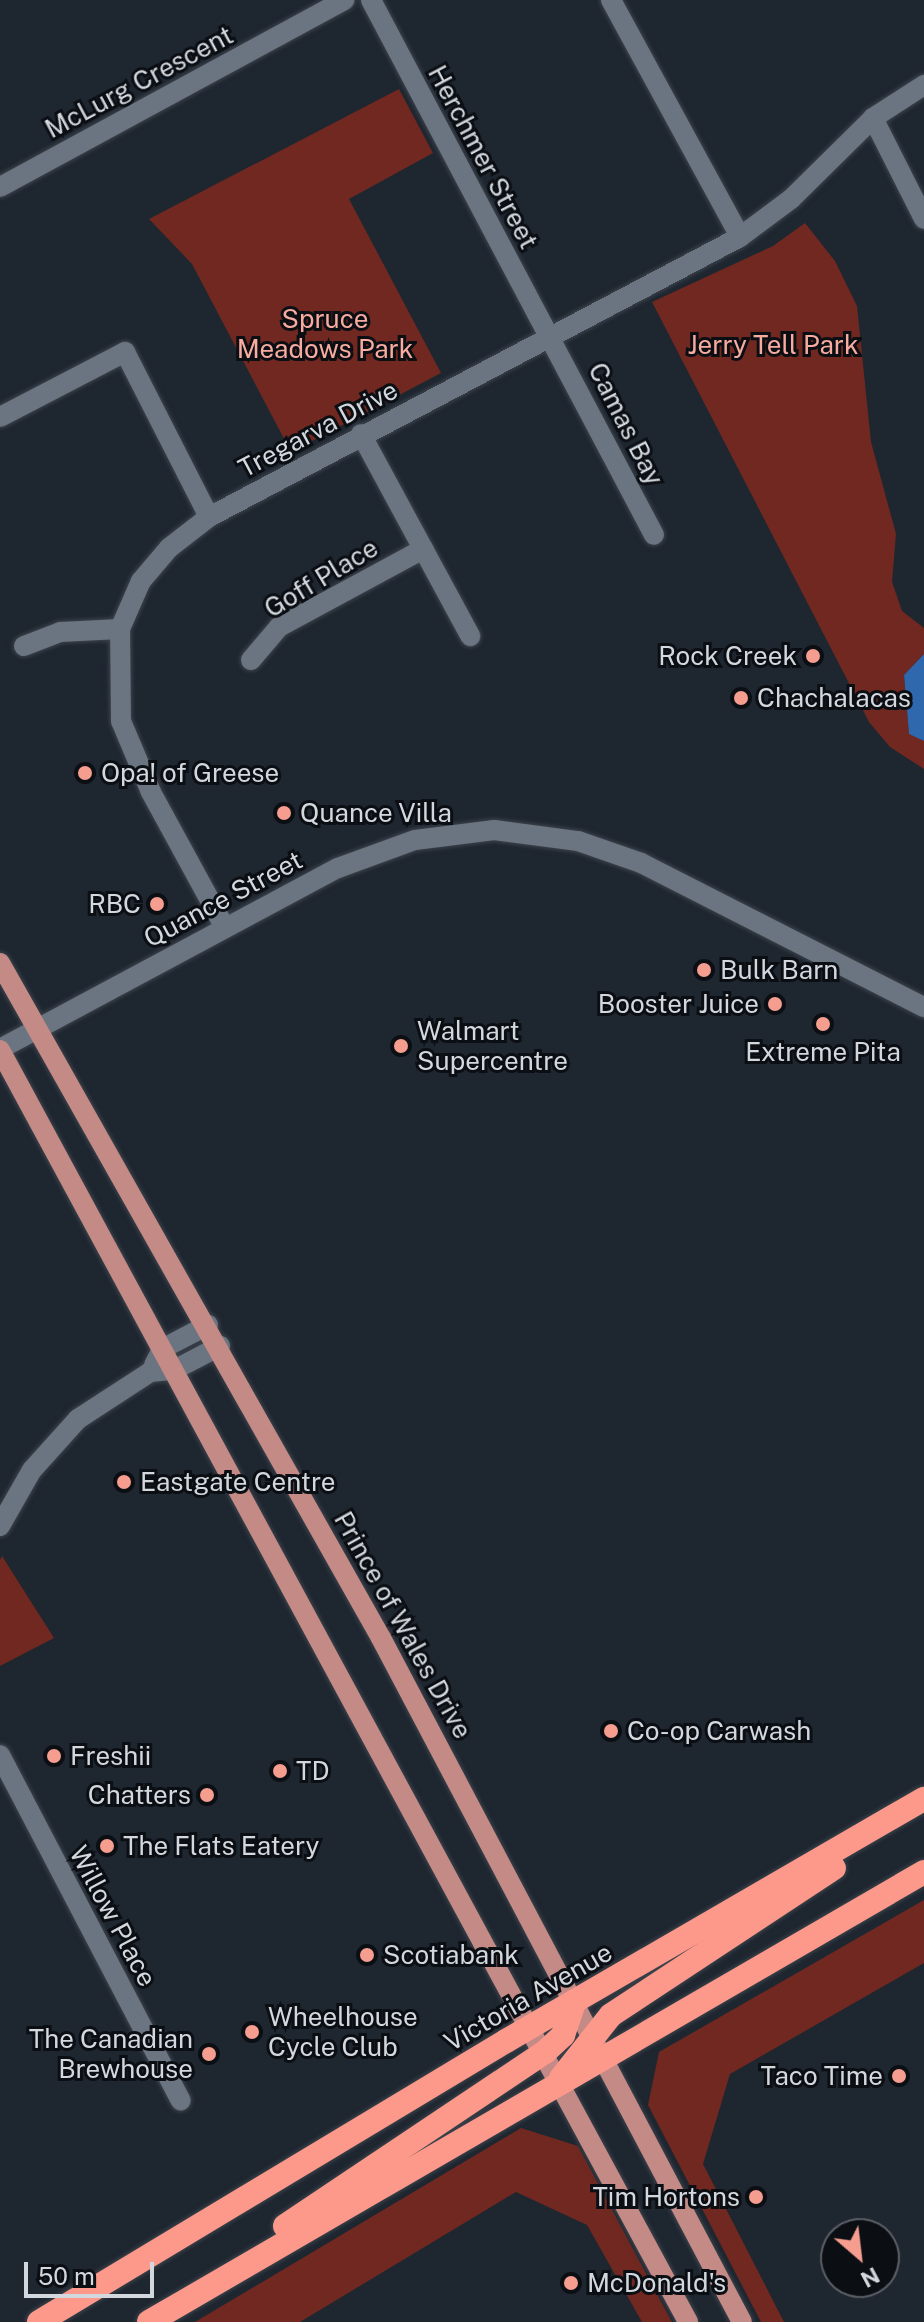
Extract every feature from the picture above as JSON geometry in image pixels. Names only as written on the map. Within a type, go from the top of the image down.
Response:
[{"type":"highway","name":"Victoria Avenue","points":[[39,2322],[532,2026],[924,1799]]},
{"type":"highway","points":[[560,2080],[592,2034],[611,2015],[924,1809]]},
{"type":"highway","points":[[147,2322],[560,2080],[924,1872]]},
{"type":"highway","points":[[147,2322],[545,2052],[563,2035],[575,2001]]},
{"type":"highway","points":[[57,2322],[145,2260]]},
{"type":"main road","name":"Prince of Wales Drive","points":[[0,963],[220,1346],[575,2001],[742,2322]]},
{"type":"main road","points":[[0,1050],[532,2026],[688,2322]]},
{"type":"street","name":"McLurg Crescent","points":[[0,187],[345,0]]},
{"type":"street","name":"Herchmer Street","points":[[371,0],[551,338]]},
{"type":"street","points":[[611,0],[740,237]]},
{"type":"street","name":"Tregarva Drive","points":[[224,926],[151,792],[121,721],[120,629],[141,581],[169,548],[209,517],[361,434],[551,338],[740,237],[791,199],[873,118],[924,85]]},
{"type":"street","points":[[873,118],[924,219]]},
{"type":"street","name":"Camas Bay","points":[[551,338],[654,535]]},
{"type":"street","points":[[0,417],[125,352],[209,517]]},
{"type":"street","points":[[361,434],[470,636]]},
{"type":"street","name":"Goff Place","points":[[251,660],[279,627],[423,549]]},
{"type":"street","points":[[24,646],[60,632],[120,629]]},
{"type":"street","name":"Quance Street","points":[[0,1050],[224,926],[378,851],[456,832],[536,832],[641,863],[924,1007]]},
{"type":"street","points":[[150,1372],[162,1349],[208,1325]]},
{"type":"street","points":[[0,1526],[32,1470],[78,1419],[150,1372],[174,1370],[220,1346]]},
{"type":"street","name":"Willow Place","points":[[0,1755],[181,2101]]},
{"type":"green space","name":"Spruce Meadows Park","points":[[399,89],[433,153],[349,199],[441,373],[291,452],[192,264],[149,219]]},
{"type":"green space","name":"Jerry Tell Park","points":[[805,223],[835,261],[857,306],[871,442],[896,534],[892,582],[902,611],[924,628],[924,654],[904,675],[909,733],[924,741],[924,769],[890,747],[869,722],[652,302],[773,246]]},
{"type":"green space","points":[[2,1556],[54,1638],[0,1666],[0,1560]]},
{"type":"green space","points":[[924,1900],[924,1963],[730,2074],[703,2164],[784,2322],[761,2322],[648,2105],[659,2052]]},
{"type":"green space","points":[[521,2128],[578,2146],[672,2322],[642,2322],[587,2225],[516,2192],[300,2322],[195,2322]]},
{"type":"water","points":[[924,654],[924,741],[909,734],[904,675]]},
{"type":"place","name":"Rock Creek","points":[[813,656]]},
{"type":"place","name":"Chachalacas","points":[[741,698]]},
{"type":"place","name":"Opa! of Greese","points":[[85,773]]},
{"type":"place","name":"Quance Villa","points":[[284,813]]},
{"type":"place","name":"RBC","points":[[157,904]]},
{"type":"place","name":"Bulk Barn","points":[[704,970]]},
{"type":"place","name":"Booster Juice","points":[[775,1004]]},
{"type":"place","name":"Extreme Pita","points":[[823,1024]]},
{"type":"place","name":"Walmart Supercentre","points":[[401,1046]]},
{"type":"place","name":"Eastgate Centre","points":[[124,1482]]},
{"type":"place","name":"Co-op Carwash","points":[[611,1731]]},
{"type":"place","name":"Freshii","points":[[54,1756]]},
{"type":"place","name":"TD","points":[[280,1771]]},
{"type":"place","name":"Chatters","points":[[207,1795]]},
{"type":"place","name":"The Flats Eatery","points":[[107,1846]]},
{"type":"place","name":"Scotiabank","points":[[367,1955]]},
{"type":"place","name":"Wheelhouse Cycle Club","points":[[252,2032]]},
{"type":"place","name":"The Canadian Brewhouse","points":[[209,2054]]},
{"type":"place","name":"Taco Time","points":[[899,2076]]},
{"type":"place","name":"Tim Hortons","points":[[756,2197]]},
{"type":"place","name":"McDonald's","points":[[571,2283]]}]
